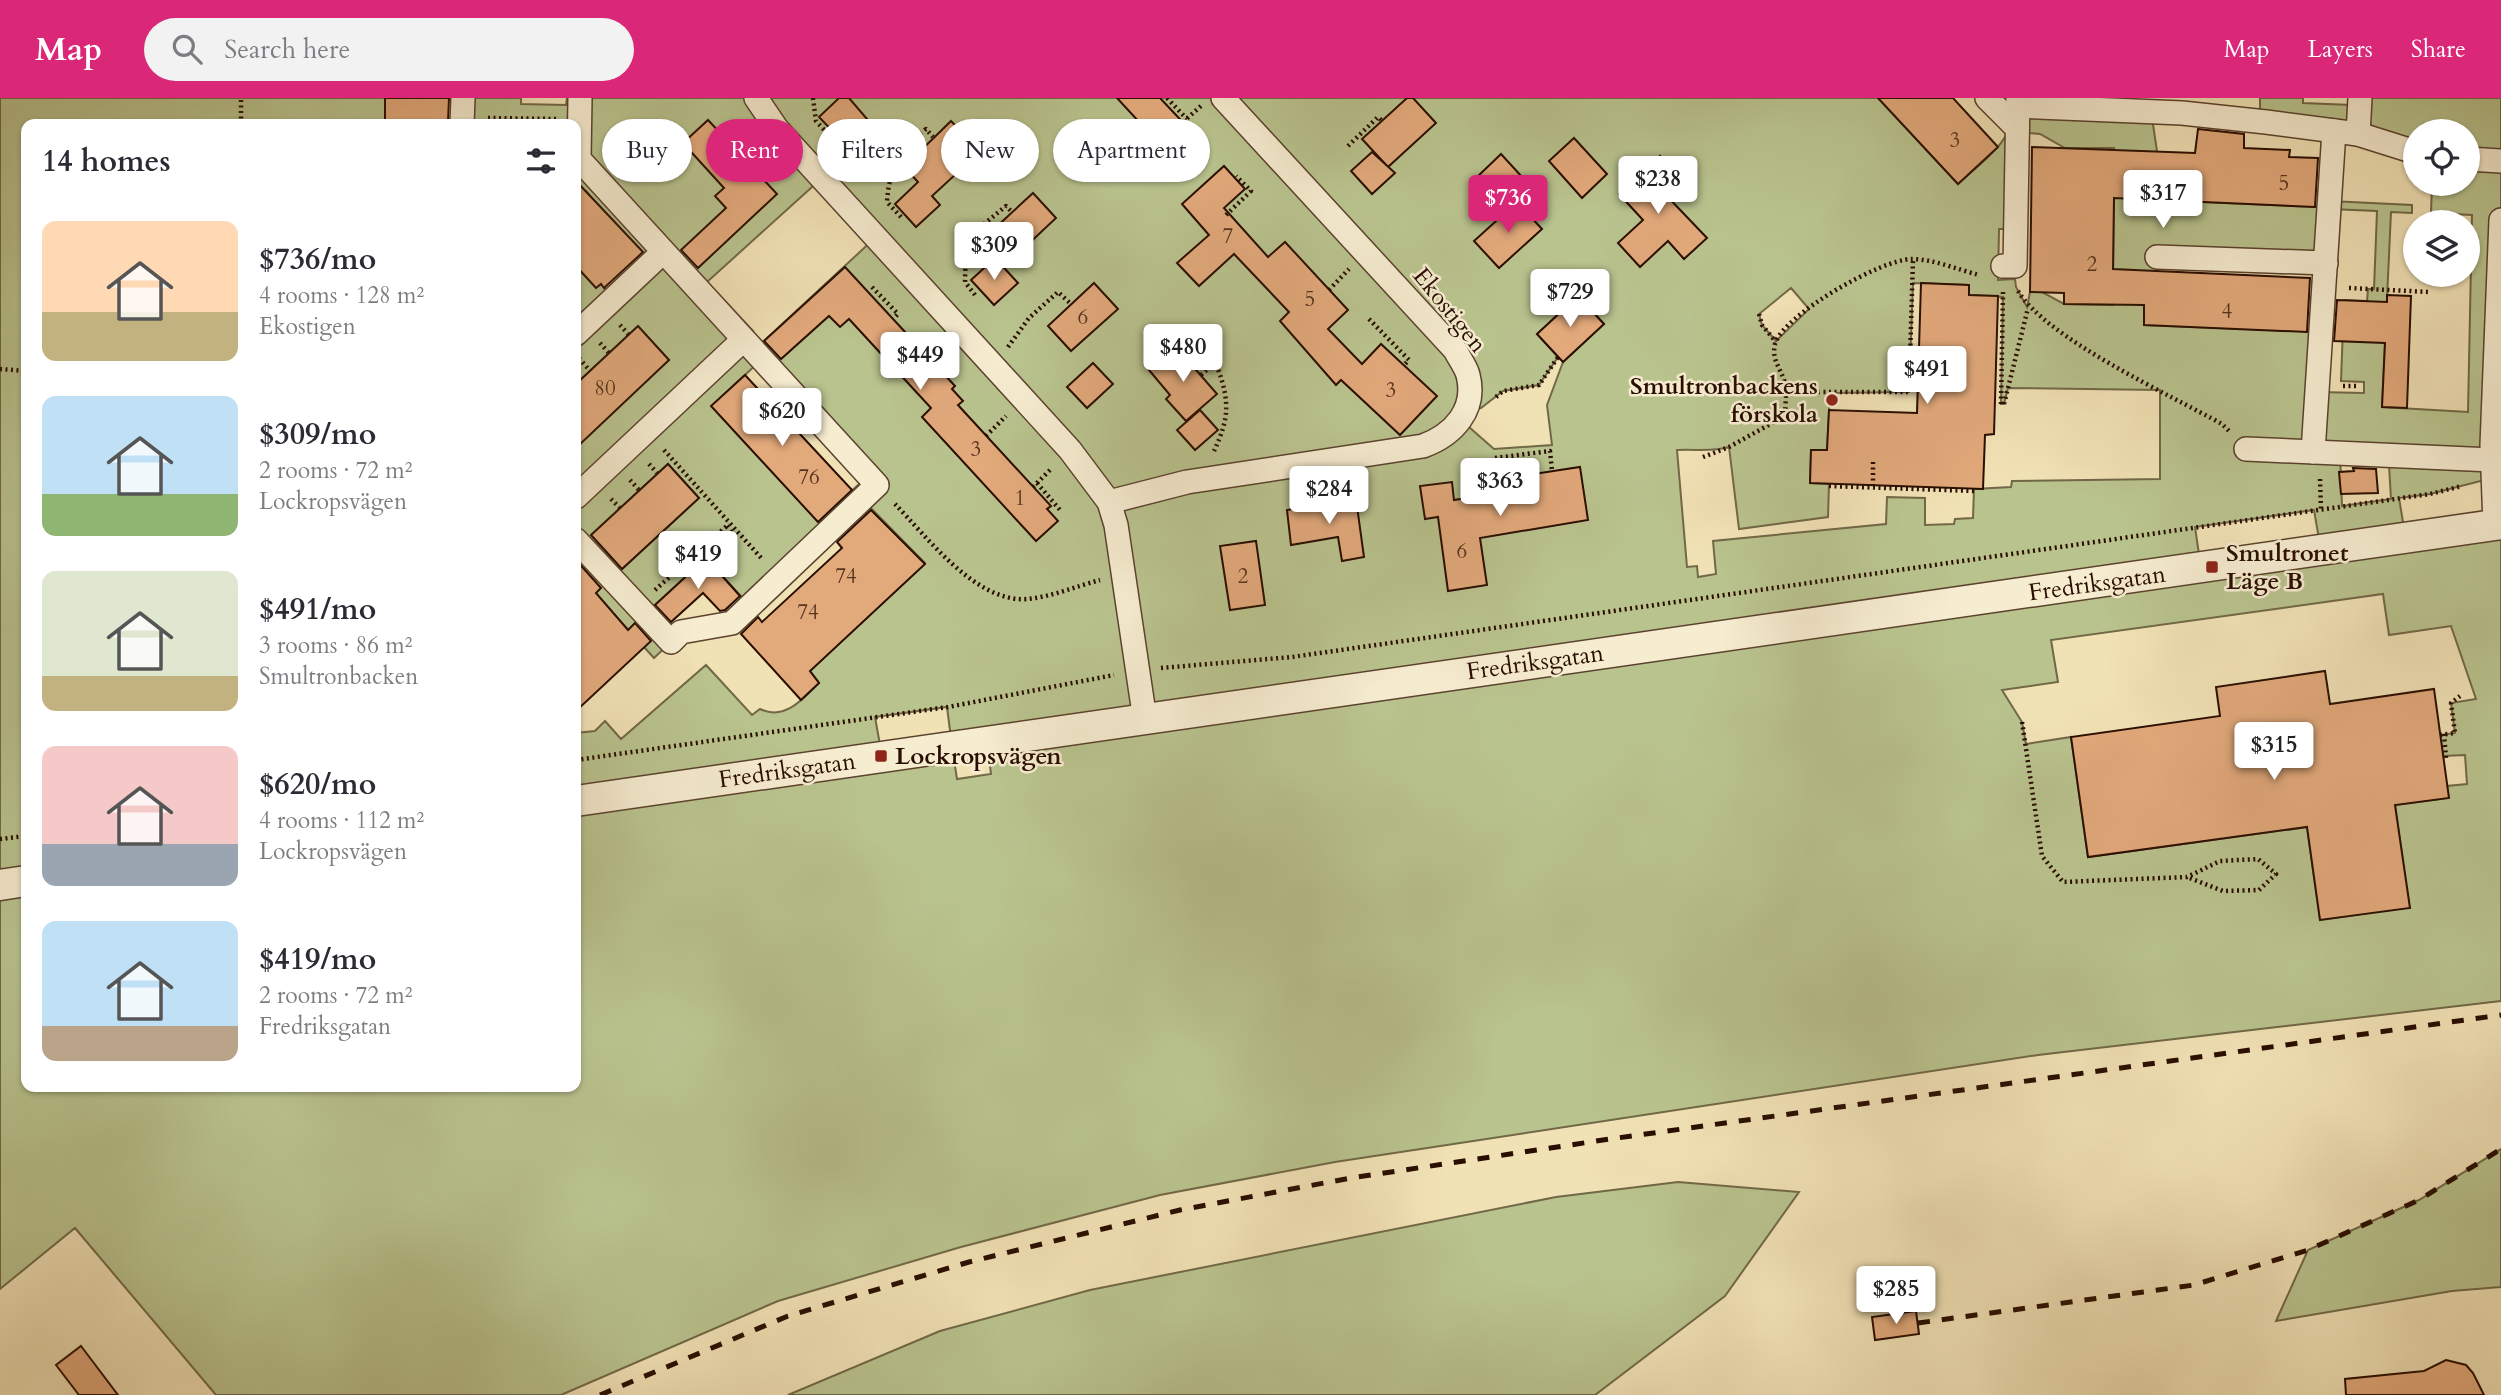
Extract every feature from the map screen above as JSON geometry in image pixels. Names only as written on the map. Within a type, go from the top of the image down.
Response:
[{"type":"street","points":[[756,98],[778,129],[1076,457],[1109,502],[1125,573],[1144,720]]},
{"type":"street","name":"Ekostigen","points":[[1109,502],[1186,482],[1423,446],[1454,430],[1469,399],[1468,374],[1455,351],[1223,98]]},
{"type":"street","points":[[1987,98],[2017,111],[2182,113],[2358,134],[2403,148]]},
{"type":"street","points":[[2358,134],[2360,98]]},
{"type":"street","points":[[2003,273],[2017,111]]},
{"type":"street","points":[[2313,452],[2334,131]]},
{"type":"street","points":[[2480,160],[2501,161]]},
{"type":"street","points":[[581,161],[662,253],[877,485],[732,623],[681,632],[671,642],[581,545]]},
{"type":"street","points":[[2499,524],[2492,469],[2501,220]]},
{"type":"street","points":[[581,329],[662,253]]},
{"type":"street","points":[[2157,257],[2326,264]]},
{"type":"street","points":[[581,492],[743,340]]},
{"type":"street","points":[[2246,449],[2313,452],[2492,469]]},
{"type":"street","name":"Fredriksgatan","points":[[581,801],[2499,524]]},
{"type":"street","points":[[0,885],[21,882]]},
{"type":"path","points":[[241,98],[241,119]]},
{"type":"path","points":[[813,98],[817,122]]},
{"type":"path","points":[[1167,98],[1187,119]]},
{"type":"path","points":[[463,113],[580,109]]},
{"type":"path","points":[[1348,146],[1378,117],[1382,121]]},
{"type":"path","points":[[901,217],[887,202],[888,182],[897,156],[926,129],[933,137]]},
{"type":"path","points":[[1226,215],[1251,191],[1236,176]]},
{"type":"path","points":[[975,295],[965,282],[966,239],[1006,205],[1012,212]]},
{"type":"path","points":[[1785,392],[1909,392],[1913,259]]},
{"type":"path","points":[[1703,457],[1729,447],[1785,416],[1785,383],[1774,361],[1776,342],[1799,316],[1860,274],[1892,262],[1913,259],[2003,273],[2028,308],[2057,330],[2222,424],[2246,449]]},
{"type":"path","points":[[2003,273],[2001,404],[2004,404],[2028,308]]},
{"type":"path","points":[[1329,290],[1339,279]]},
{"type":"path","points":[[872,287],[898,314],[893,318]]},
{"type":"path","points":[[2324,287],[2429,292]]},
{"type":"path","points":[[1015,341],[1029,318],[1058,292],[1071,304]]},
{"type":"path","points":[[1759,314],[1762,325],[1776,342]]},
{"type":"path","points":[[1369,319],[1409,360],[1404,365]]},
{"type":"path","points":[[1489,402],[1503,391],[1539,385],[1558,357]]},
{"type":"path","points":[[581,361],[590,371]]},
{"type":"path","points":[[1200,374],[1211,366],[1218,369],[1228,398],[1223,432],[1211,458]]},
{"type":"path","points":[[0,369],[21,371]]},
{"type":"path","points":[[647,430],[728,525],[779,578]]},
{"type":"path","points":[[986,436],[992,430]]},
{"type":"path","points":[[1495,458],[1550,451],[1552,471]]},
{"type":"path","points":[[1873,463],[1873,487]]},
{"type":"path","points":[[581,759],[948,707],[1138,671],[1292,657],[2430,494],[2492,469]]},
{"type":"path","points":[[1033,487],[1037,483],[1060,510]]},
{"type":"path","points":[[877,485],[969,580],[992,591],[1025,599],[1125,573]]},
{"type":"path","points":[[1829,486],[1974,491]]},
{"type":"path","points":[[728,525],[733,534]]},
{"type":"path","points":[[637,605],[728,525]]},
{"type":"path","points":[[2446,758],[2442,734],[2455,733],[2451,703],[2460,696]]},
{"type":"path","points":[[2022,722],[2042,856],[2063,881],[2187,877],[2223,891],[2259,890],[2276,874],[2258,859],[2220,861],[2187,877]]},
{"type":"path","points":[[0,839],[21,837]]},
{"type":"green space","points":[[0,98],[385,98],[385,119],[21,119],[21,1092],[581,1092],[581,732],[595,731],[605,721],[621,739],[706,665],[752,715],[760,709],[769,712],[785,710],[800,701],[819,683],[810,671],[925,563],[862,499],[750,606],[706,558],[645,614],[671,642],[654,658],[581,578],[581,442],[669,360],[638,327],[581,379],[581,271],[596,288],[601,284],[609,292],[642,261],[586,191],[581,195],[581,119],[452,119],[458,98],[521,98],[521,104],[566,105],[567,98],[1878,98],[1958,184],[2003,140],[2014,119],[2017,106],[2151,111],[2157,151],[2155,200],[2318,207],[2330,201],[2412,205],[2412,210],[2391,212],[2382,407],[2468,412],[2471,287],[2480,287],[2480,210],[2431,210],[2432,196],[2480,196],[2480,119],[2403,119],[2403,148],[2358,134],[2360,98],[2501,98],[2501,1001],[2038,1055],[1335,1162],[1160,1195],[961,1247],[778,1301],[561,1395],[216,1395],[75,1228],[0,1289]],"holes":[[[817,119],[927,119],[927,182],[826,182],[876,237],[753,351],[743,340],[753,331],[707,282],[818,182]],[[2028,133],[2040,134],[2065,148],[2114,148],[2113,305],[2064,304],[2042,292],[2030,292],[2027,307],[2016,287],[2015,279],[1998,280],[1999,229],[2016,229]],[[2330,209],[2377,211],[2374,289],[2368,289],[2367,301],[2344,300],[2341,381],[2364,382],[2364,393],[2318,392],[2321,332],[2144,325],[2146,271],[2157,271],[2157,257],[2326,263]],[[1913,283],[1968,285],[1969,295],[2003,297],[2001,404],[2004,404],[2008,388],[2160,390],[2160,479],[2012,481],[2011,487],[1974,489],[1973,518],[1955,519],[1954,524],[1925,525],[1925,498],[1887,497],[1886,524],[1713,541],[1716,574],[1698,577],[1697,566],[1687,567],[1677,450],[1729,447],[1739,529],[1828,517],[1829,484],[1810,483],[1811,450],[1827,450],[1830,393],[1909,392]],[[1791,288],[1809,309],[1776,341],[1762,325],[1759,314]],[[1578,296],[1604,324],[1563,362],[1547,405],[1552,445],[1494,449],[1461,420],[1466,409],[1481,408],[1503,391],[1539,385],[1558,357],[1537,334]],[[761,360],[868,476],[818,521],[712,406]],[[2340,453],[2389,465],[2391,499],[2342,506]],[[668,464],[699,498],[622,569],[591,535]],[[2492,478],[2495,525],[2408,552],[2399,498],[2430,494]],[[2314,510],[2321,551],[2201,568],[2195,527]],[[2383,594],[2389,635],[2451,626],[2476,699],[2451,703],[2455,733],[2440,735],[2443,756],[2465,755],[2467,784],[2447,786],[2448,798],[2395,805],[2409,907],[2320,920],[2307,827],[2088,857],[2071,737],[2026,744],[2022,722],[2002,690],[2058,682],[2051,640]],[[947,707],[952,746],[882,756],[875,717]],[[987,742],[991,774],[957,779],[952,747]]]},
{"type":"green space","points":[[2260,98],[2303,98],[2303,103],[2351,105],[2349,132],[2260,122]]},
{"type":"green space","points":[[2501,1149],[2501,1287],[2452,1291],[2276,1321],[2308,1250],[2419,1200]]},
{"type":"green space","points":[[1678,1182],[1799,1192],[1725,1296],[1595,1395],[788,1395],[940,1331],[1090,1290],[1556,1197]]},
{"type":"building","points":[[385,98],[449,98],[448,119],[385,119]]},
{"type":"building","points":[[839,98],[849,98],[867,119],[821,119],[819,117]]},
{"type":"building","points":[[1117,98],[1160,98],[1180,119],[1136,119]]},
{"type":"building","points":[[1407,98],[1413,98],[1436,123],[1388,167],[1362,139]]},
{"type":"building","points":[[1878,98],[1953,98],[1998,147],[1958,184]]},
{"type":"building","points":[[706,122],[706,168],[692,153],[692,135]]},
{"type":"building","points":[[2198,129],[2244,134],[2244,148],[2290,150],[2289,157],[2318,158],[2315,207],[2114,198],[2113,269],[2310,278],[2307,332],[2144,325],[2144,305],[2064,304],[2064,293],[2030,292],[2032,147],[2195,153]]},
{"type":"building","points":[[941,131],[941,182],[947,182],[932,196],[940,205],[916,227],[895,204],[918,182],[927,182],[927,144]]},
{"type":"building","points":[[1574,138],[1607,174],[1582,198],[1549,161]]},
{"type":"building","points":[[1372,152],[1395,173],[1372,194],[1351,171]]},
{"type":"building","points":[[1501,154],[1523,178],[1499,202],[1476,178]]},
{"type":"building","points":[[1660,156],[1680,178],[1664,193],[1707,238],[1684,259],[1668,241],[1640,267],[1618,243],[1643,220],[1619,194]]},
{"type":"building","points":[[1224,166],[1245,189],[1224,208],[1268,257],[1285,242],[1348,310],[1328,329],[1362,364],[1381,344],[1437,396],[1400,435],[1341,380],[1336,385],[1280,321],[1289,312],[1234,254],[1199,286],[1177,263],[1209,235],[1182,204],[1206,182],[1210,182],[1210,179]]},
{"type":"building","points":[[719,182],[766,182],[777,194],[698,268],[681,250],[726,208],[715,196],[724,188]]},
{"type":"building","points":[[581,186],[643,252],[604,288],[601,284],[596,288],[581,272]]},
{"type":"building","points":[[1033,193],[1056,218],[1004,267],[981,241]]},
{"type":"building","points":[[1517,202],[1542,229],[1499,268],[1474,241]]},
{"type":"building","points":[[995,258],[1018,283],[994,305],[971,280]]},
{"type":"building","points":[[845,267],[955,386],[952,389],[963,401],[958,405],[1051,506],[1047,509],[1058,521],[1036,541],[922,417],[931,408],[849,319],[840,327],[829,316],[781,359],[764,341]]},
{"type":"building","points":[[1094,283],[1118,309],[1071,351],[1048,326]]},
{"type":"building","name":"Smultronbackens förskola","points":[[1921,283],[1969,285],[1969,295],[1998,296],[1994,434],[1985,435],[1983,489],[1810,483],[1811,450],[1827,450],[1829,410],[1917,413]]},
{"type":"building","points":[[2387,295],[2411,296],[2407,408],[2382,407],[2385,343],[2334,341],[2337,300],[2387,302]]},
{"type":"building","points":[[1578,296],[1604,324],[1563,362],[1537,334]]},
{"type":"building","points":[[638,326],[669,360],[581,443],[581,379]]},
{"type":"building","points":[[1176,347],[1217,394],[1186,421],[1166,399],[1170,395],[1149,370]]},
{"type":"building","points":[[1093,363],[1113,384],[1087,408],[1067,387]]},
{"type":"building","points":[[745,375],[852,490],[818,522],[711,406]]},
{"type":"building","points":[[1200,410],[1218,430],[1195,450],[1177,430]]},
{"type":"building","points":[[668,464],[699,498],[622,569],[591,535]]},
{"type":"building","points":[[1580,467],[1588,520],[1480,538],[1487,585],[1448,591],[1438,517],[1425,519],[1420,486],[1452,482],[1454,500],[1516,490],[1514,477]]},
{"type":"building","points":[[2353,468],[2376,469],[2378,493],[2341,494],[2339,472],[2354,471]]},
{"type":"building","points":[[1356,499],[1364,557],[1342,561],[1338,537],[1291,545],[1287,510]]},
{"type":"building","points":[[871,510],[925,564],[810,671],[819,683],[801,700],[741,634],[758,617],[762,622],[842,548],[837,542]]},
{"type":"building","points":[[1256,541],[1265,605],[1230,610],[1220,546]]},
{"type":"building","points":[[706,558],[740,596],[725,610],[720,611],[703,593],[671,622],[655,605]]},
{"type":"building","points":[[581,566],[601,588],[596,593],[628,630],[635,623],[651,641],[581,706]]},
{"type":"building","points":[[2325,671],[2330,704],[2434,689],[2449,798],[2395,805],[2410,908],[2320,920],[2307,827],[2088,857],[2071,737],[2220,716],[2216,687]]},
{"type":"building","points":[[1916,1311],[1919,1334],[1875,1340],[1872,1317]]},
{"type":"building","points":[[81,1346],[118,1395],[79,1395],[56,1365]]},
{"type":"building","points":[[2446,1360],[2466,1365],[2484,1395],[2346,1395],[2345,1379],[2424,1371]]},
{"type":"railway","points":[[600,1395],[788,1316],[969,1262],[1180,1210],[1351,1178],[1610,1139],[2501,1015]]},
{"type":"railway","points":[[1918,1323],[2194,1285],[2308,1250],[2419,1200],[2501,1149]]},
{"type":"place","name":"Smultronbackens förskola","points":[[1832,400]]},
{"type":"place","name":"Smultronet Läge B","points":[[2212,567]]},
{"type":"place","name":"Lockropsvägen","points":[[881,756]]}]
